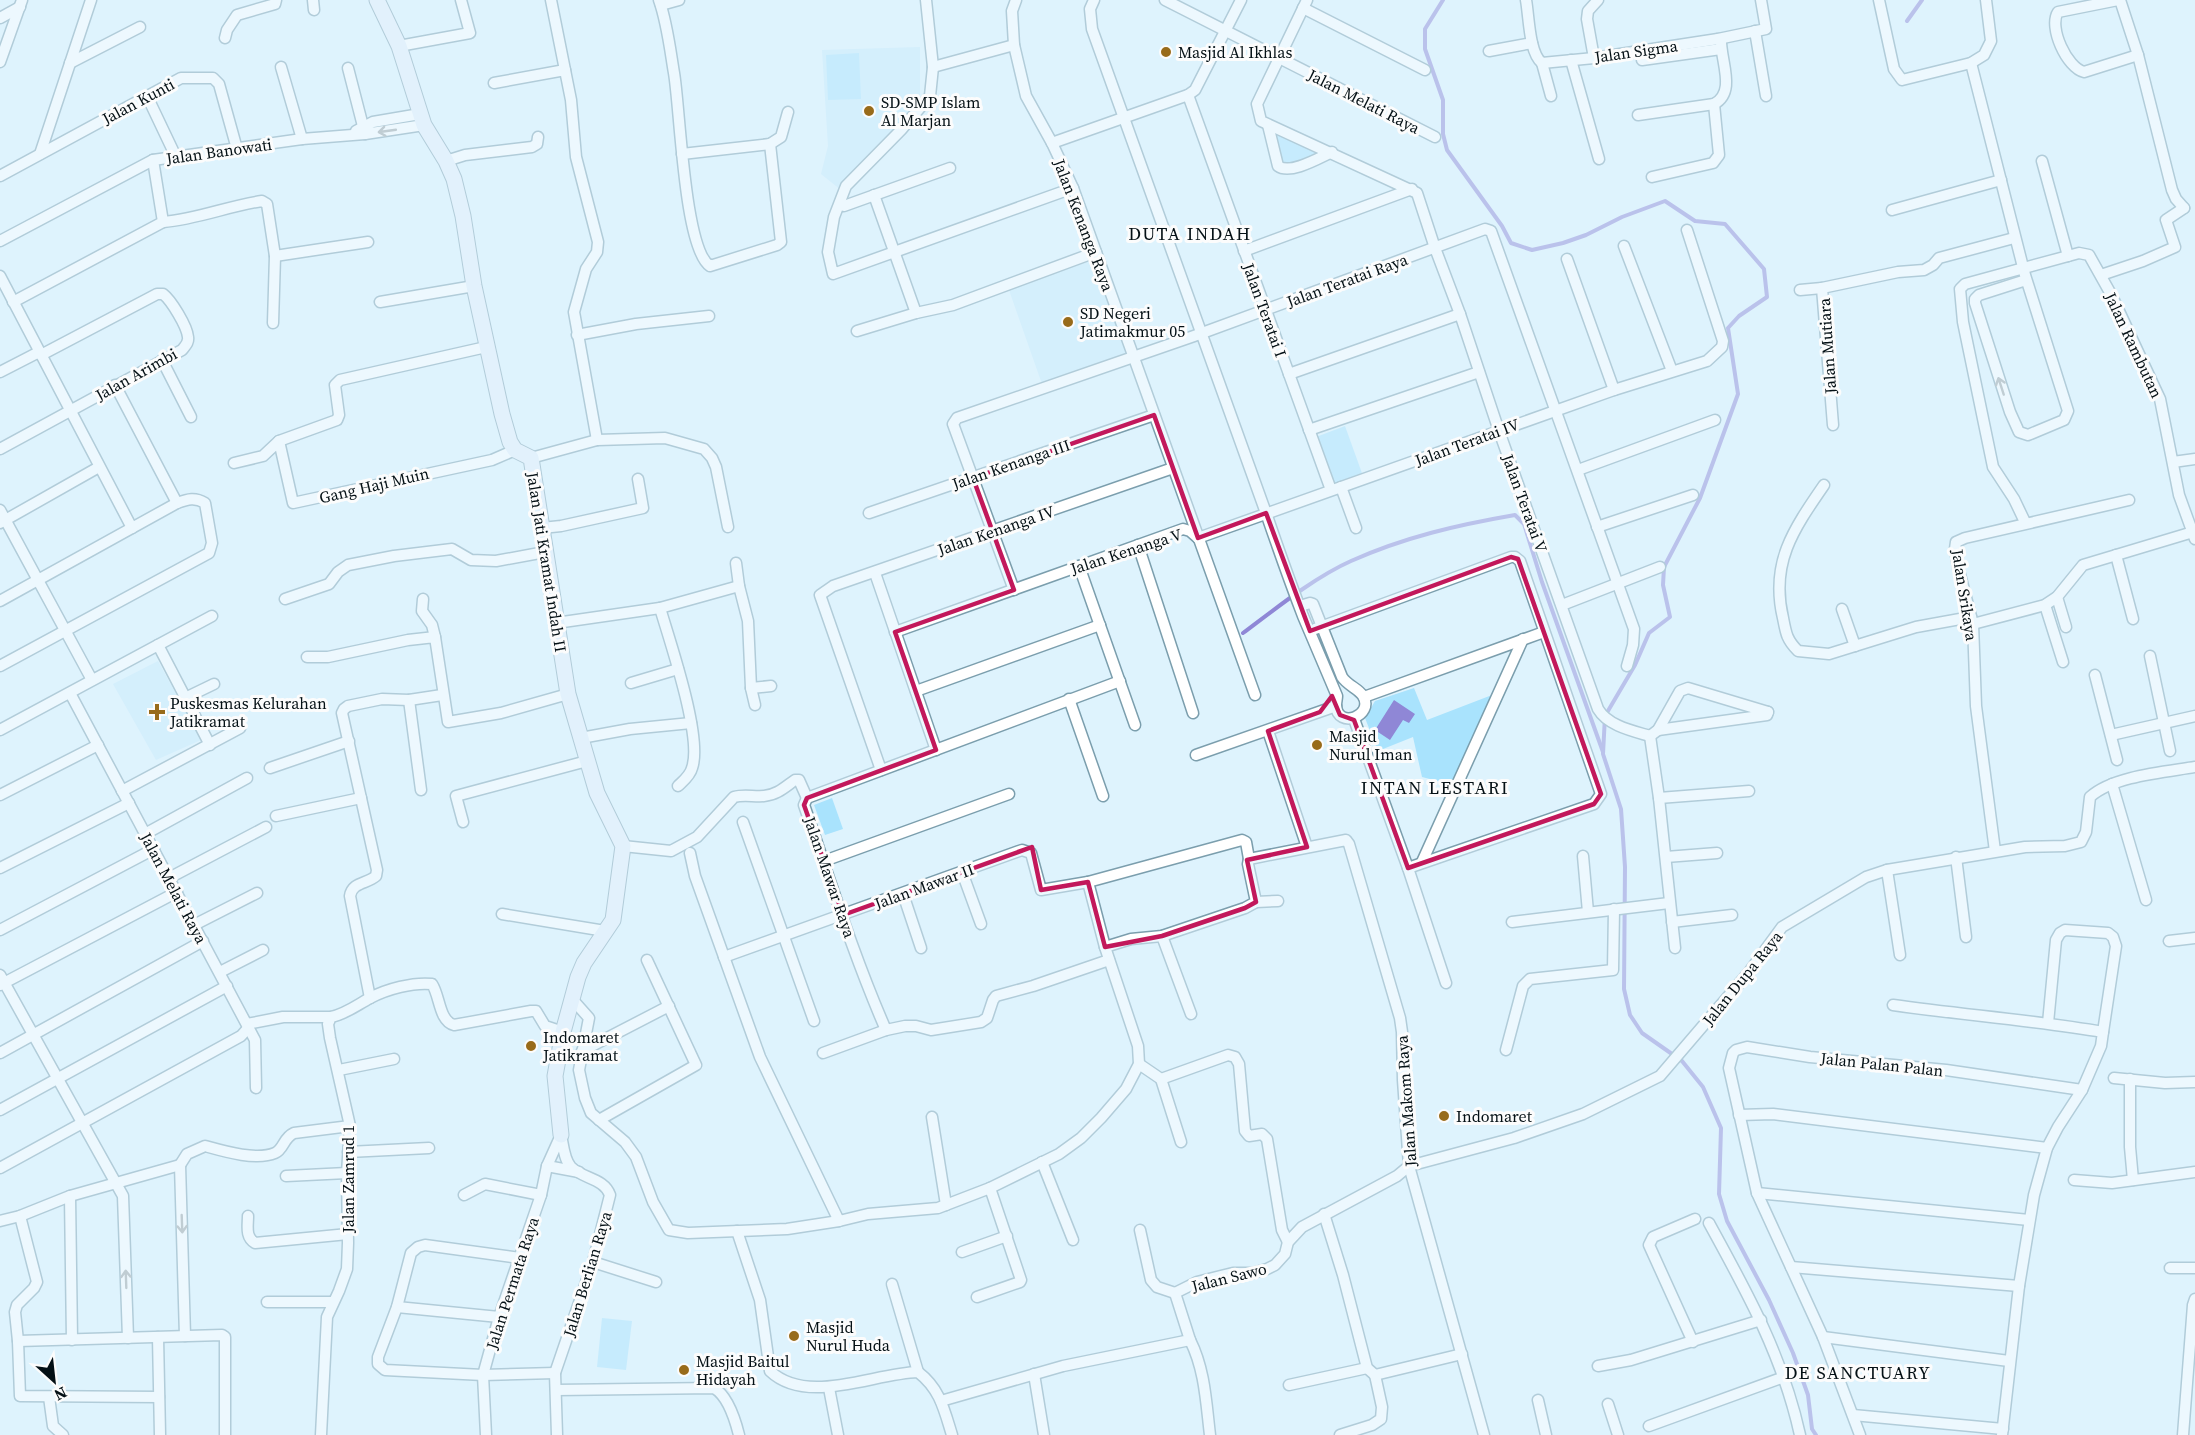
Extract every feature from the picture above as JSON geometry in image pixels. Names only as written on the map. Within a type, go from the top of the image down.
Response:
[{"type":"street","points":[[40,154],[91,0]]},
{"type":"street","points":[[225,38],[227,30],[237,15],[270,7],[276,4],[276,0]]},
{"type":"street","points":[[377,0],[399,46],[422,119],[446,160],[454,179],[463,216],[486,347],[502,414],[510,442],[515,450]]},
{"type":"street","points":[[399,46],[470,33],[461,0]]},
{"type":"street","points":[[551,0],[571,100],[576,157],[598,242],[597,252],[586,269],[574,312],[597,440]]},
{"type":"street","points":[[679,0],[660,3],[674,73],[688,200],[700,252],[704,262],[710,266],[781,242],[770,144]]},
{"type":"street","points":[[926,0],[933,67],[930,96],[901,130],[846,186],[838,201],[828,252],[833,274],[1073,188]]},
{"type":"street","points":[[1016,0],[1012,11],[1014,45],[1026,96],[1052,143]]},
{"type":"street","points":[[1094,0],[1090,9],[1092,29],[1297,599],[1337,696],[1336,706],[1343,717],[1354,719],[1363,712],[1366,704],[1364,697],[1358,690],[1347,684],[1342,677],[1313,604],[1297,599]]},
{"type":"street","points":[[1188,95],[1195,90],[1240,0]]},
{"type":"street","points":[[1526,0],[1532,43],[1536,58],[1542,63],[1551,96]]},
{"type":"street","points":[[1594,58],[1587,19],[1588,10],[1598,0]]},
{"type":"street","points":[[1761,0],[1766,29],[1755,31],[1766,96]]},
{"type":"street","points":[[1880,0],[1897,75],[1900,79],[1905,80],[1971,63],[1984,55],[1991,41],[1986,0]]},
{"type":"street","points":[[2101,275],[2144,261],[2175,247],[2166,220],[2189,208],[2176,199],[2172,190],[2138,55],[2119,0],[2058,12],[2055,23],[2065,56],[2077,70],[2084,72],[2138,55]]},
{"type":"street","name":"Jalan Melati Raya","points":[[1170,1],[1223,35],[1279,58],[1435,137]]},
{"type":"street","points":[[0,18],[21,3]]},
{"type":"street","points":[[0,62],[21,3]]},
{"type":"street","points":[[1412,189],[1261,121],[1257,104],[1304,4],[1425,70]]},
{"type":"street","points":[[70,63],[140,27]]},
{"type":"street","name":"Jalan Sigma","points":[[1542,63],[1719,44],[1755,31]]},
{"type":"street","points":[[1489,51],[1532,43]]},
{"type":"street","points":[[1638,116],[1714,104],[1722,98],[1726,91],[1719,44],[1642,60]]},
{"type":"street","points":[[933,67],[1014,45]]},
{"type":"street","points":[[1571,60],[1599,159]]},
{"type":"street","points":[[1971,63],[2014,238],[2068,411],[2064,420],[2028,435],[2019,432],[2010,412],[1975,303],[1978,295],[2026,280]]},
{"type":"street","points":[[281,67],[302,139]]},
{"type":"street","points":[[348,68],[364,131]]},
{"type":"street","points":[[494,83],[565,70]]},
{"type":"street","name":"Jalan Kunti","points":[[0,176],[181,78],[213,78],[219,84],[237,149]]},
{"type":"street","name":"Jalan Kenanga Raya","points":[[1188,95],[1052,143],[1073,188],[1198,538]]},
{"type":"street","name":"Jalan Teratai I","points":[[1188,95],[1309,430],[1356,528]]},
{"type":"street","points":[[147,96],[176,157]]},
{"type":"street","points":[[1652,177],[1716,161],[1719,155],[1714,104]]},
{"type":"street","points":[[682,154],[770,144],[781,137],[788,112]]},
{"type":"street","name":"Jalan Banowati","points":[[0,242],[153,160],[351,134],[364,131],[373,122],[422,119]]},
{"type":"street","points":[[1268,124],[1278,166],[1282,169],[1290,170],[1332,152]]},
{"type":"street","points":[[446,160],[465,155],[532,147],[537,144],[538,137]]},
{"type":"street","points":[[153,160],[163,222]]},
{"type":"street","points":[[2042,161],[2068,255],[1965,284],[1960,289],[1960,304],[1993,467],[2014,499],[2025,522],[2129,500]]},
{"type":"street","points":[[844,206],[950,168]]},
{"type":"street","points":[[1892,210],[2001,180]]},
{"type":"street","points":[[1244,251],[1412,189]]},
{"type":"street","name":"Jalan Teratai V","points":[[1412,189],[1417,193],[1598,709],[1602,716],[1625,729],[1654,733]]},
{"type":"street","points":[[874,195],[916,313]]},
{"type":"street","points":[[13,302],[163,222],[190,220],[242,204],[262,201],[269,209],[275,256],[273,323]]},
{"type":"street","name":"Jalan Teratai Raya","points":[[973,478],[952,423],[957,418],[1202,333],[1485,230],[1491,231],[1556,410]]},
{"type":"street","name":"Jalan Teratai IV","points":[[1198,538],[1556,410],[1707,361],[1722,347],[1722,336],[1687,230]]},
{"type":"street","name":"Jalan Mutiara","points":[[1833,425],[1822,288],[1898,272],[1924,270],[1934,265],[1939,258],[2014,238]]},
{"type":"street","points":[[275,256],[368,242]]},
{"type":"street","points":[[1624,246],[1672,371]]},
{"type":"street","points":[[857,331],[952,305],[1096,252]]},
{"type":"street","name":"Jalan Rambutan","points":[[2068,255],[2087,253],[2101,275],[2160,399],[2179,495],[2194,536]]},
{"type":"street","points":[[1567,259],[1614,390]]},
{"type":"street","points":[[0,276],[132,528]]},
{"type":"street","points":[[380,302],[474,286]]},
{"type":"street","points":[[1800,290],[1822,288]]},
{"type":"street","name":"Jalan Arimbi","points":[[0,448],[182,350],[187,343],[188,335],[172,303],[163,294],[157,294],[40,353]]},
{"type":"street","points":[[1289,374],[1460,314]]},
{"type":"street","points":[[577,334],[636,324],[708,316]]},
{"type":"street","points":[[234,463],[263,456],[279,441],[337,420],[339,415],[335,385],[340,380],[486,347]]},
{"type":"street","points":[[0,372],[40,353]]},
{"type":"street","points":[[162,360],[192,417]]},
{"type":"street","points":[[1309,430],[1479,372]]},
{"type":"street","points":[[115,385],[177,503]]},
{"type":"street","points":[[1556,410],[1634,629],[1633,645],[1627,666]]},
{"type":"street","name":"Jalan Kenanga III","points":[[869,513],[1154,415]]},
{"type":"street","points":[[1578,471],[1715,420]]},
{"type":"street","points":[[531,458],[597,440],[665,438],[704,449],[716,467],[728,527]]},
{"type":"street","name":"Gang Haji Muin","points":[[279,441],[293,503],[492,459],[515,450]]},
{"type":"street","name":"Jalan Jati Kramat Indah II","points":[[515,450],[531,458],[568,694],[597,793],[623,846]]},
{"type":"street","points":[[2173,462],[2195,459]]},
{"type":"street","points":[[92,680],[2,518],[99,467]]},
{"type":"street","name":"Jalan Kenanga IV","points":[[881,770],[820,595],[833,586],[1173,468]]},
{"type":"street","points":[[973,478],[1014,590]]},
{"type":"street","points":[[542,528],[643,508],[638,479]]},
{"type":"street","points":[[1824,485],[1805,512],[1785,552],[1778,579],[1781,609],[1788,641],[1798,651],[1829,654],[1916,627],[1972,621],[2045,605],[2057,597],[2083,565],[2194,536]]},
{"type":"street","points":[[1597,527],[1693,495]]},
{"type":"street","points":[[0,601],[177,503],[189,499],[205,502],[212,543],[209,553],[0,666]]},
{"type":"street","name":"Jalan Srikaya","points":[[1995,851],[1976,706],[1972,621],[1955,549],[1956,542],[1965,538],[2025,522]]},
{"type":"street","name":"Jalan Kenanga V","points":[[895,632],[1183,529],[1190,531],[1198,538],[1255,695]]},
{"type":"street","points":[[1138,545],[1193,713]]},
{"type":"street","points":[[285,599],[329,584],[338,572],[348,565],[394,556],[452,549],[471,560],[496,561],[545,552]]},
{"type":"street","points":[[2116,555],[2133,619]]},
{"type":"street","points":[[1310,631],[1511,557],[1520,561],[1601,794],[1594,804],[1408,867]]},
{"type":"street","points":[[736,563],[748,621],[751,688],[755,705]]},
{"type":"street","points":[[1079,566],[1136,725]]},
{"type":"street","points":[[1562,605],[1660,567]]},
{"type":"street","points":[[875,573],[936,750]]},
{"type":"street","points":[[556,623],[660,608],[739,586]]},
{"type":"street","points":[[2057,597],[2066,627]]},
{"type":"street","points":[[423,599],[422,610],[432,625],[435,637],[447,722],[501,712],[568,694]]},
{"type":"street","points":[[2045,605],[2063,662]]},
{"type":"street","points":[[660,608],[678,669],[694,738],[692,771],[678,786]]},
{"type":"street","points":[[1842,609],[1855,646]]},
{"type":"street","points":[[0,730],[212,616]]},
{"type":"street","points":[[916,691],[1100,625]]},
{"type":"street","points":[[1364,697],[1544,632]]},
{"type":"street","points":[[307,657],[328,657],[408,640],[435,637]]},
{"type":"street","points":[[1422,862],[1523,639]]},
{"type":"street","points":[[158,645],[210,745]]},
{"type":"street","points":[[2150,656],[2170,751]]},
{"type":"street","points":[[631,683],[678,669]]},
{"type":"street","points":[[2095,675],[2117,760]]},
{"type":"street","name":"Jalan Mawar Raya","points":[[886,1030],[869,991],[804,805],[807,798],[1120,681]]},
{"type":"street","points":[[1320,712],[1330,697],[1330,681]]},
{"type":"street","points":[[185,698],[214,684]]},
{"type":"street","points":[[751,688],[771,686]]},
{"type":"street","points":[[1654,733],[1767,715],[1768,712],[1683,688],[1654,733],[1675,948]]},
{"type":"street","name":"Jalan Melati Raya","points":[[70,693],[255,1040],[256,1089]]},
{"type":"street","points":[[370,998],[350,896],[351,889],[370,882],[376,876],[377,870],[342,713],[344,709],[382,699],[409,700],[442,695]]},
{"type":"street","points":[[1069,699],[1103,796]]},
{"type":"street","points":[[409,700],[421,790]]},
{"type":"street","points":[[1196,755],[1336,706]]},
{"type":"street","points":[[2111,735],[2195,716]]},
{"type":"street","points":[[1354,719],[1408,867],[1446,983]]},
{"type":"street","points":[[581,738],[630,729],[691,723]]},
{"type":"street","points":[[123,791],[240,728]]},
{"type":"street","points":[[1249,860],[1307,847],[1268,731]]},
{"type":"street","points":[[270,768],[349,741]]},
{"type":"street","points":[[0,795],[98,745]]},
{"type":"street","points":[[463,822],[456,796],[587,761]]},
{"type":"street","name":"Jalan Dupa Raya","points":[[1409,1166],[1515,1138],[1582,1114],[1660,1076],[1749,972],[1782,927],[1866,877],[1887,870],[1956,857],[2025,847],[2065,846],[2081,842],[2086,832],[2090,797],[2112,784],[2195,767]]},
{"type":"street","points":[[145,834],[247,778]]},
{"type":"street","points":[[561,1135],[555,1076],[563,1032],[584,963],[613,920],[623,846],[671,851],[697,837],[734,797],[776,793],[795,780],[799,780],[807,798]]},
{"type":"street","points":[[2112,784],[2146,900]]},
{"type":"street","points":[[1659,798],[1749,791]]},
{"type":"street","points":[[824,861],[1009,794]]},
{"type":"street","points":[[276,816],[361,798]]},
{"type":"street","points":[[0,868],[129,803]]},
{"type":"street","points":[[744,822],[814,1021]]},
{"type":"street","points":[[169,878],[266,826]]},
{"type":"street","points":[[573,1000],[586,1011],[589,1018],[579,1070],[591,1113],[626,1142],[636,1158],[654,1202],[669,1230],[688,1233],[787,1228],[840,1221],[868,1214],[938,1208],[990,1188],[1059,1154],[1081,1138],[1101,1118],[1126,1089],[1139,1064],[1138,1046],[1105,947],[1088,882],[1242,840],[1246,842],[1256,902]]},
{"type":"street","name":"Jalan Makom Raya","points":[[1307,847],[1346,840],[1349,844],[1402,1032],[1409,1166],[1484,1435]]},
{"type":"street","points":[[0,930],[154,849]]},
{"type":"street","name":"Jalan Mawar II","points":[[724,957],[1022,850],[1031,853],[1034,858],[1041,890],[1088,882]]},
{"type":"street","points":[[690,853],[694,876],[760,1057],[840,1221]]},
{"type":"street","points":[[1666,857],[1718,854]]},
{"type":"street","points":[[1583,856],[1588,912]]},
{"type":"street","points":[[1956,857],[1966,937]]},
{"type":"street","points":[[1887,870],[1900,955]]},
{"type":"street","points":[[963,872],[981,924]]},
{"type":"street","points":[[128,1338],[123,1196],[1,981],[177,892]]},
{"type":"street","points":[[194,926],[257,893]]},
{"type":"street","points":[[903,894],[921,948]]},
{"type":"street","points":[[1105,947],[1131,939],[1162,936],[1245,908],[1256,902],[1278,902]]},
{"type":"street","points":[[1512,922],[1669,903]]},
{"type":"street","points":[[1506,1050],[1524,986],[1530,979],[1613,970],[1616,909]]},
{"type":"street","points":[[502,914],[605,931]]},
{"type":"street","points":[[1672,922],[1732,915]]},
{"type":"street","points":[[1853,1415],[2003,1432],[2009,1361],[2034,1195],[2048,1148],[2058,1127],[2082,1090],[2101,1046],[2116,946],[2113,937],[2108,933],[2065,930],[2060,933],[2056,940],[2048,1023]]},
{"type":"street","points":[[1162,936],[1191,1014]]},
{"type":"street","points":[[2169,941],[2195,939]]},
{"type":"street","points":[[0,1053],[203,941]]},
{"type":"street","points":[[220,972],[263,950]]},
{"type":"street","points":[[599,1120],[696,1065],[647,960]]},
{"type":"street","points":[[823,1053],[886,1030],[916,1026],[931,1030],[981,1022],[987,1018],[996,996],[1109,960]]},
{"type":"street","points":[[0,1168],[241,1036],[248,1026],[283,1017],[331,1017],[355,1008],[370,998],[400,988],[423,983],[432,984],[437,992],[445,1019],[454,1025],[536,1011],[545,1026],[563,1032]]},
{"type":"street","points":[[0,1110],[227,986]]},
{"type":"street","points":[[1893,1005],[2048,1023],[2103,1032]]},
{"type":"street","points":[[582,1051],[669,1006]]},
{"type":"street","name":"Jalan Zamrud 1","points":[[321,1435],[327,1317],[347,1269],[348,1234],[347,1173],[350,1126],[329,1031],[328,1024],[331,1017]]},
{"type":"street","name":"Jalan Palan Palan","points":[[1860,1435],[1823,1337],[1757,1193],[1729,1062],[1736,1050],[1747,1047],[1810,1057],[1957,1072],[2082,1090]]},
{"type":"street","points":[[1161,1079],[1228,1055],[1235,1057],[1239,1064],[1245,1131],[1249,1136],[1262,1134],[1267,1139],[1282,1230],[1288,1242]]},
{"type":"street","points":[[339,1070],[394,1059]]},
{"type":"street","points":[[1139,1064],[1161,1079],[1181,1142]]},
{"type":"street","points":[[2114,1078],[2195,1083]]},
{"type":"street","points":[[2130,1079],[2130,1147],[2133,1180]]},
{"type":"street","points":[[1739,1115],[1773,1114],[2048,1148]]},
{"type":"street","points":[[932,1117],[946,1205]]},
{"type":"street","points":[[185,1336],[180,1165],[187,1154],[205,1146],[230,1153],[273,1154],[280,1149],[288,1136],[294,1133],[350,1126]]},
{"type":"street","name":"Jalan Permata Raya","points":[[486,1435],[483,1375],[499,1317],[541,1195],[547,1166],[561,1135]]},
{"type":"street","name":"Jalan Berlian Raya","points":[[557,1435],[555,1373],[593,1262],[610,1195],[604,1186],[572,1168],[561,1135]]},
{"type":"street","points":[[348,1152],[429,1148]]},
{"type":"street","points":[[1042,1162],[1073,1240]]},
{"type":"street","points":[[0,1221],[20,1216],[70,1196],[180,1165]]},
{"type":"street","points":[[547,1166],[581,1172]]},
{"type":"street","name":"Jalan Sawo","points":[[1210,1435],[1202,1369],[1174,1293],[1197,1282],[1224,1275],[1253,1273],[1275,1265],[1285,1254],[1288,1242],[1302,1227],[1397,1176],[1409,1166]]},
{"type":"street","points":[[2074,1180],[2112,1183],[2195,1172]]},
{"type":"street","points":[[286,1176],[347,1173]]},
{"type":"street","points":[[464,1195],[485,1184],[541,1195]]},
{"type":"street","points":[[977,1297],[1021,1280],[990,1188]]},
{"type":"street","points":[[1757,1193],[2029,1220]]},
{"type":"street","points":[[70,1196],[72,1340]]},
{"type":"street","points":[[1324,1214],[1382,1407],[1381,1419],[1372,1425],[1340,1435]]},
{"type":"street","points":[[20,1216],[37,1282],[17,1305],[15,1312],[20,1396],[159,1397]]},
{"type":"street","points":[[248,1216],[247,1234],[255,1243],[348,1234]]},
{"type":"street","points":[[1693,1342],[1649,1245],[1653,1237],[1695,1219]]},
{"type":"street","points":[[1709,1223],[1761,1320],[1784,1377],[1800,1435]]},
{"type":"street","points":[[1140,1230],[1151,1280],[1157,1287],[1174,1293]]},
{"type":"street","points":[[737,1231],[760,1300],[770,1371],[778,1379],[786,1383],[829,1388],[902,1372],[918,1372]]},
{"type":"street","points":[[962,1252],[1007,1236]]},
{"type":"street","points":[[520,1258],[425,1245],[418,1247],[411,1253],[397,1307],[378,1357],[378,1364],[385,1370],[483,1375],[555,1373]]},
{"type":"street","points":[[593,1262],[656,1282]]},
{"type":"street","points":[[1791,1266],[2019,1286]]},
{"type":"street","points":[[2170,1268],[2195,1268]]},
{"type":"street","points":[[892,1284],[918,1372],[931,1382],[941,1401],[952,1435]]},
{"type":"street","points":[[2183,1435],[2195,1299]]},
{"type":"street","points":[[267,1302],[333,1302]]},
{"type":"street","points":[[397,1307],[499,1317]]},
{"type":"street","points":[[1598,1366],[1631,1360],[1761,1320]]},
{"type":"street","points":[[18,1341],[222,1335],[225,1337],[225,1435]]},
{"type":"street","points":[[158,1337],[160,1435]]},
{"type":"street","points":[[1823,1337],[2009,1361]]},
{"type":"street","points":[[941,1401],[1063,1366],[1190,1340]]},
{"type":"street","points":[[1289,1385],[1462,1354]]},
{"type":"street","points":[[1034,1374],[1044,1435]]},
{"type":"street","points":[[1649,1426],[1784,1377]]},
{"type":"street","points":[[556,1390],[714,1388],[721,1393],[737,1425],[739,1435]]},
{"type":"street","points":[[829,1388],[838,1435]]},
{"type":"street","points":[[49,1397],[53,1426],[63,1435]]},
{"type":"street","points":[[1538,1401],[1546,1435]]},
{"type":"street","points":[[1608,1404],[1618,1435]]},
{"type":"highlighted area","points":[[1154,415],[1198,538],[1266,513],[1310,631],[1511,557],[1518,559],[1601,794],[1594,804],[1408,868],[1354,720],[1340,715],[1332,696],[1320,712],[1268,731],[1307,847],[1247,860],[1256,902],[1245,908],[1162,936],[1105,947],[1088,882],[1041,890],[1032,847],[843,915],[804,805],[807,798],[936,750],[895,632],[1014,590],[973,478]]},
{"type":"shaded area","name":"SD-SMP Islam Al Marjan","points":[[920,47],[920,104],[841,190],[821,174],[828,146],[822,50]]},
{"type":"shaded area","points":[[859,53],[861,99],[828,100],[826,55]]},
{"type":"shaded area","points":[[1271,129],[1324,152],[1284,167]]},
{"type":"shaded area","name":"SD Negeri Jatimakmur 05","points":[[1095,259],[1128,354],[1042,384],[1009,290]]},
{"type":"shaded area","points":[[1345,426],[1363,476],[1334,486],[1316,437]]},
{"type":"shaded area","name":"Puskesmas Kelurahan Jatikramat","points":[[158,661],[201,740],[156,760],[113,684]]},
{"type":"shaded area","points":[[1414,688],[1427,720],[1492,695],[1453,785],[1422,777],[1413,737],[1378,751],[1365,718],[1375,701]]},
{"type":"shaded area","points":[[1394,700],[1415,714],[1409,723],[1403,720],[1390,740],[1375,730]]},
{"type":"shaded area","points":[[832,798],[843,829],[825,835],[814,805]]},
{"type":"shaded area","points":[[602,1318],[632,1321],[626,1370],[597,1367]]},
{"type":"waterway","points":[[1443,0],[1425,29],[1425,49],[1443,100],[1443,134],[1447,150],[1502,226],[1511,243],[1532,250],[1563,243],[1665,201],[1695,221],[1725,224],[1764,269],[1767,297],[1739,316],[1728,328],[1738,394],[1700,498],[1664,567],[1663,585],[1670,617],[1649,633],[1635,665],[1605,716],[1603,754],[1621,809],[1625,867],[1624,989],[1630,1015],[1642,1033],[1682,1061],[1703,1087],[1721,1128],[1719,1194],[1727,1221],[1769,1300],[1793,1353],[1808,1395],[1812,1429],[1816,1435]]},
{"type":"waterway","points":[[1907,21],[1922,0]]},
{"type":"waterway","points":[[1243,633],[1309,584],[1351,561],[1391,545],[1432,533],[1515,515],[1524,524],[1542,582],[1603,752]]},
{"type":"place","name":"Masjid Al Ikhlas","points":[[1166,52]]},
{"type":"place","name":"SD-SMP Islam Al Marjan","points":[[869,111]]},
{"type":"place","name":"SD Negeri Jatimakmur 05","points":[[1068,322]]},
{"type":"place","name":"Puskesmas Kelurahan Jatikramat","points":[[157,712]]},
{"type":"place","name":"Masjid Nurul Iman","points":[[1317,745]]},
{"type":"place","name":"Indomaret Jatikramat","points":[[531,1046]]},
{"type":"place","name":"Indomaret","points":[[1444,1116]]},
{"type":"place","name":"Masjid Nurul Huda","points":[[794,1336]]},
{"type":"place","name":"Masjid Baitul Hidayah","points":[[684,1370]]},
{"type":"district","name":"DUTA INDAH","points":[[1190,233]]},
{"type":"district","name":"INTAN LESTARI","points":[[1435,787]]},
{"type":"district","name":"DE SANCTUARY","points":[[1858,1372]]}]
